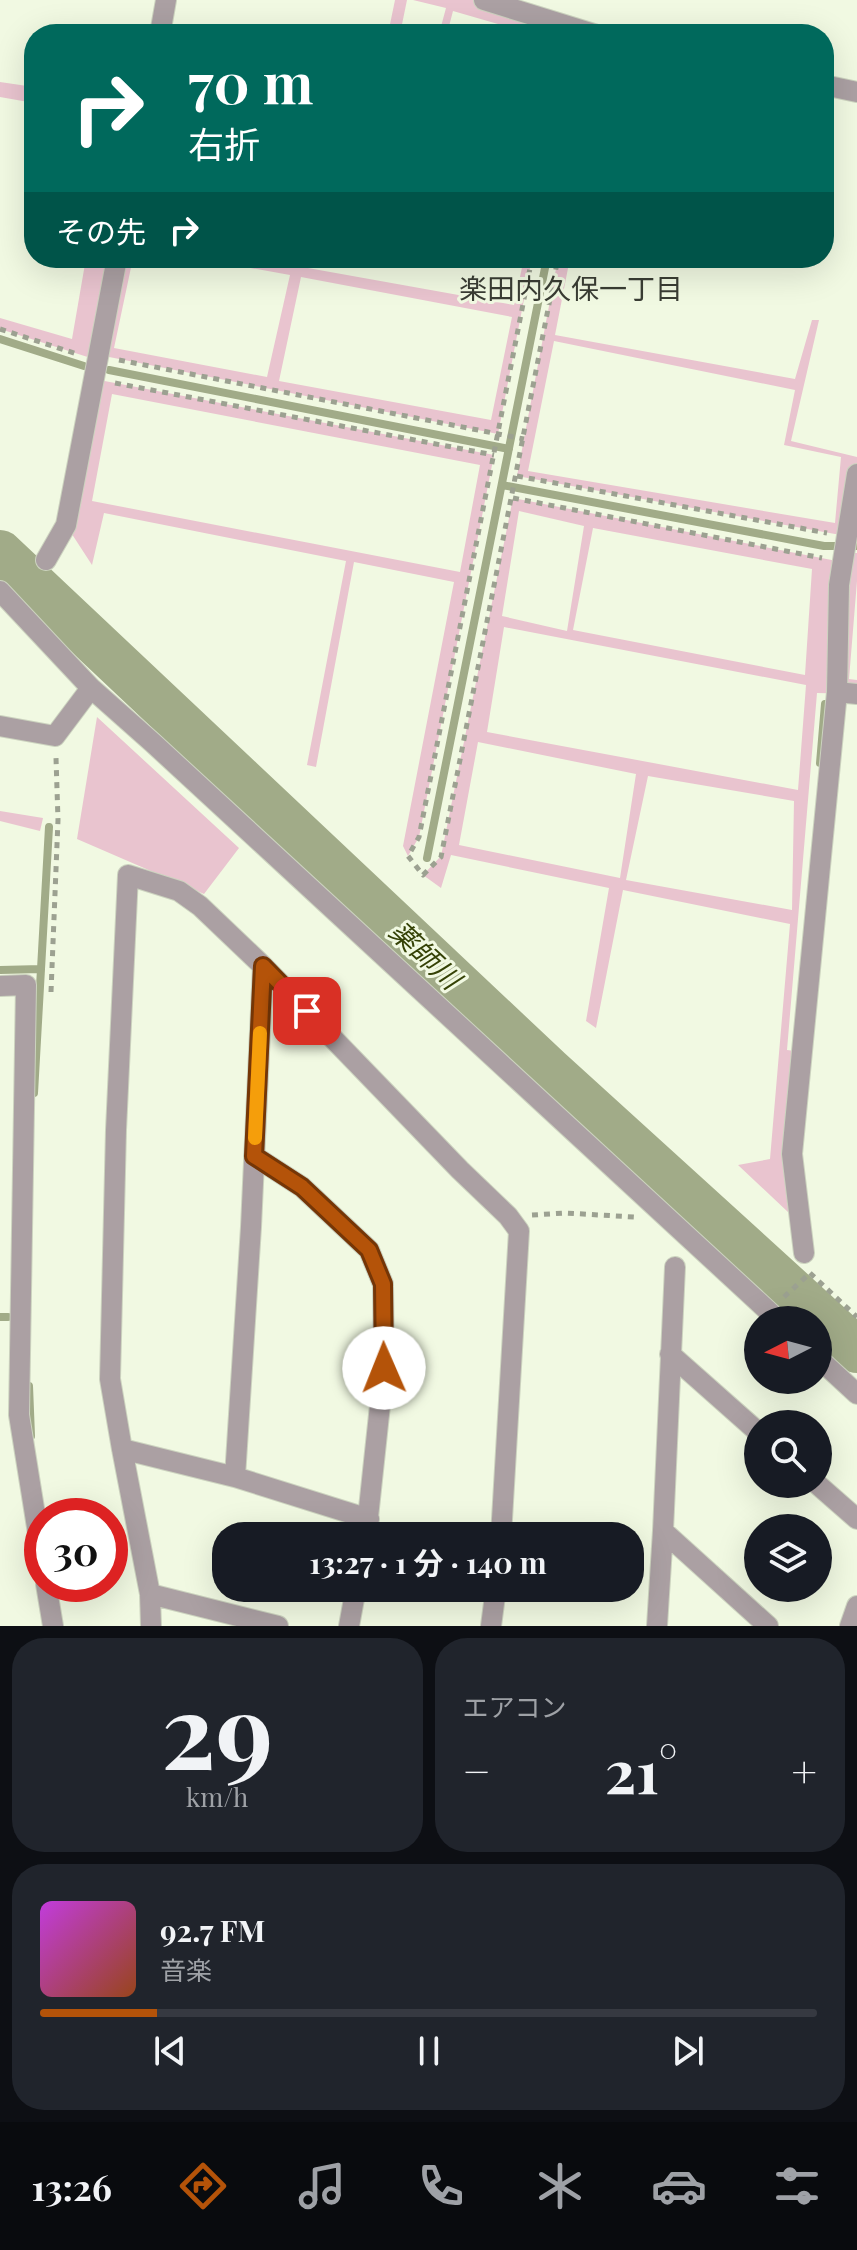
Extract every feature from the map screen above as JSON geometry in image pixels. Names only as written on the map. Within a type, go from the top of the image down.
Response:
[{"type":"street","points":[[162,24],[166,0]]},
{"type":"street","points":[[484,0],[562,24]]},
{"type":"street","points":[[834,87],[857,92]]},
{"type":"street","points":[[46,560],[66,525],[115,268]]},
{"type":"street","points":[[807,1262],[792,1154],[847,693],[839,585],[857,474]]},
{"type":"street","points":[[0,591],[91,688],[762,1306]]},
{"type":"street","points":[[0,726],[55,736],[91,688]]},
{"type":"street","points":[[151,1626],[150,1594],[110,1379],[128,875],[179,891],[200,906],[263,966],[512,1220],[519,1231],[502,1522]]},
{"type":"street","points":[[235,1477],[263,966]]},
{"type":"street","points":[[0,986],[26,985],[19,1415],[32,1498]]},
{"type":"street","points":[[254,1156],[302,1187],[369,1250],[383,1284],[384,1368],[369,1522]]},
{"type":"street","points":[[657,1626],[675,1267]]},
{"type":"street","points":[[670,1354],[744,1420]]},
{"type":"street","points":[[832,1371],[857,1394]]},
{"type":"street","points":[[122,1449],[235,1477],[355,1522]]},
{"type":"street","points":[[832,1497],[857,1519]]},
{"type":"street","points":[[663,1531],[768,1626]]},
{"type":"street","points":[[150,1594],[278,1626]]},
{"type":"street","points":[[49,1602],[53,1626]]},
{"type":"street","points":[[349,1626],[353,1602]]},
{"type":"street","points":[[491,1626],[494,1602]]},
{"type":"street","points":[[850,1626],[857,1606]]},
{"type":"path","points":[[530,268],[419,837],[408,856],[423,875],[441,857],[556,268]]},
{"type":"path","points":[[0,329],[96,365],[494,455]]},
{"type":"path","points":[[96,365],[524,439]]},
{"type":"path","points":[[517,476],[846,536]]},
{"type":"path","points":[[513,498],[843,562]]},
{"type":"path","points":[[512,1220],[535,1214],[565,1213],[668,1218]]},
{"type":"path","points":[[779,1306],[807,1262],[857,1317]]},
{"type":"shaded area","points":[[395,0],[407,0],[402,24],[390,24]]},
{"type":"shaded area","points":[[413,0],[484,0],[549,24],[498,24],[453,11],[450,24],[442,24],[446,8]]},
{"type":"shaded area","points":[[0,82],[24,86],[24,101],[0,97]]},
{"type":"shaded area","points":[[84,268],[131,268],[114,348],[267,377],[290,275],[251,268],[308,268],[514,305],[522,268],[530,268],[498,434],[99,355],[97,360],[0,329],[0,318],[72,339]],"holes":[[[301,277],[512,317],[491,420],[279,381]]]},
{"type":"shaded area","points":[[556,268],[568,268],[555,335],[795,379],[812,320],[819,320],[791,441],[857,457],[857,537],[517,476]],"holes":[[[554,341],[795,390],[784,445],[841,457],[835,523],[528,471]]]},
{"type":"shaded area","points":[[94,379],[494,455],[419,837],[408,856],[403,846],[454,582],[354,562],[316,767],[307,765],[346,561],[104,513],[92,565],[66,525]],"holes":[[[112,394],[480,465],[460,572],[92,501]]]},
{"type":"shaded area","points":[[513,498],[842,562],[843,553],[857,553],[849,679],[857,680],[857,694],[817,693],[787,1050],[802,1052],[800,1218],[789,1213],[738,1165],[770,1159],[790,924],[623,890],[596,1028],[586,1021],[609,888],[451,855],[441,888],[423,875],[441,856]],"holes":[[[519,511],[584,526],[567,631],[502,616]],[[593,528],[812,569],[805,675],[573,630]],[[504,627],[806,685],[798,790],[487,732]],[[478,742],[636,774],[620,878],[459,845]],[[648,776],[794,801],[792,910],[626,880]]]},
{"type":"shaded area","points":[[97,717],[239,848],[204,894],[77,839]]},
{"type":"shaded area","points":[[0,811],[43,818],[40,831],[0,821]]},
{"type":"waterway","points":[[427,858],[545,268]]},
{"type":"waterway","points":[[0,339],[84,366]]},
{"type":"waterway","points":[[109,370],[509,449]]},
{"type":"waterway","points":[[502,485],[824,546],[857,546]]},
{"type":"waterway","name":"薬師川","points":[[0,553],[549,1070],[857,1350]]},
{"type":"waterway","points":[[820,763],[825,704]]},
{"type":"waterway","points":[[41,969],[49,827]]},
{"type":"waterway","points":[[0,970],[41,969],[34,1093]]},
{"type":"waterway","points":[[0,1317],[8,1317]]},
{"type":"waterway","points":[[29,1386],[31,1436]]},
{"type":"slow traffic","points":[[255,1138],[260,1033]]},
{"type":"district","name":"楽田内久保一丁目","points":[[571,287]]},
{"type":"route","points":[[307,1011],[263,966],[254,1156],[302,1187],[369,1250],[383,1284],[384,1368]]}]
